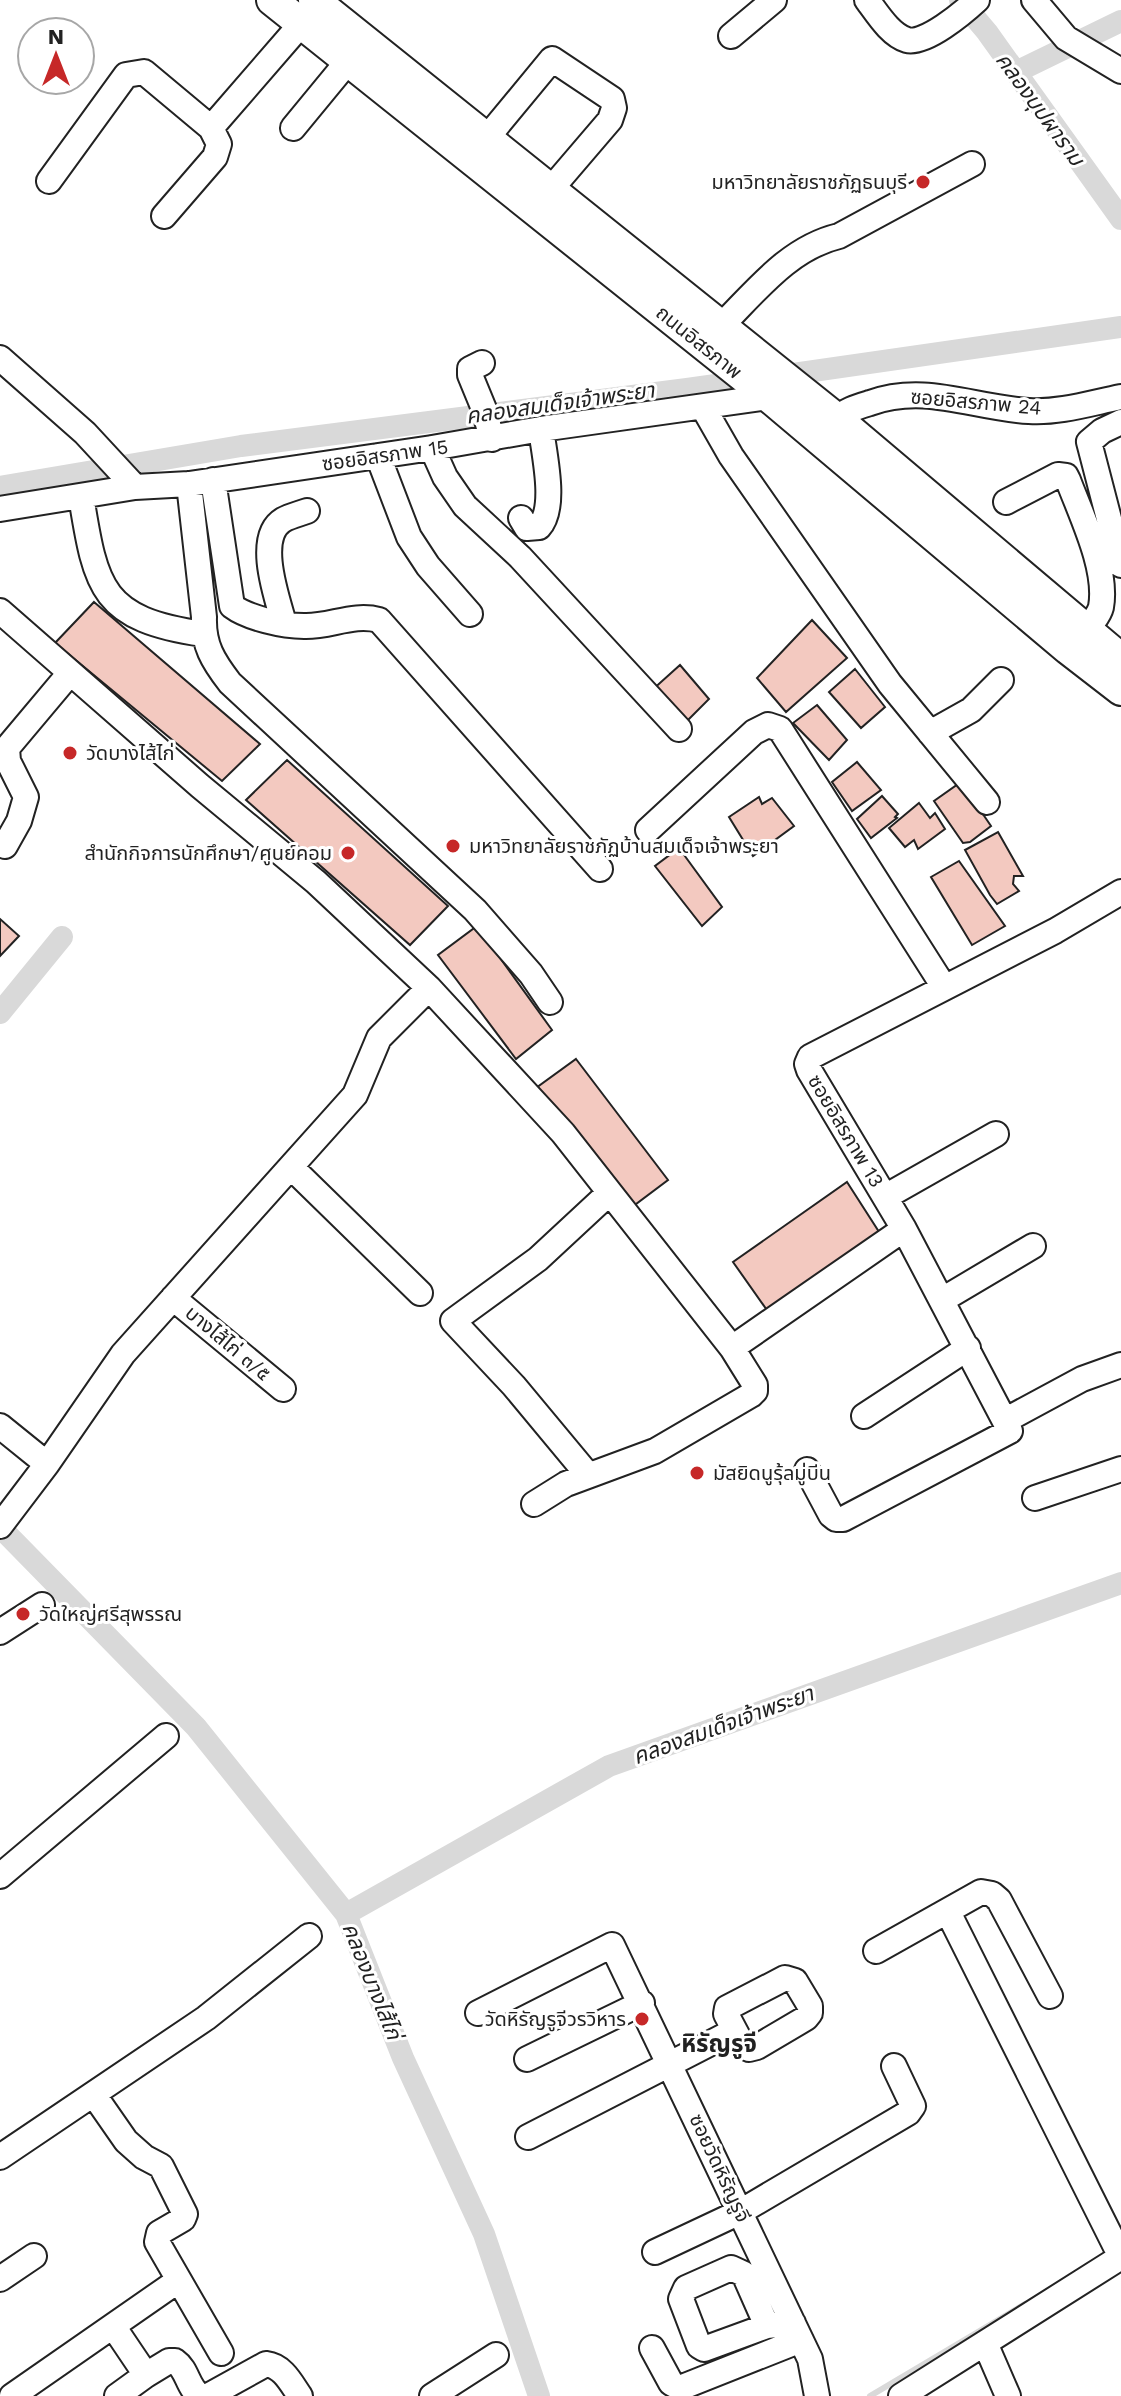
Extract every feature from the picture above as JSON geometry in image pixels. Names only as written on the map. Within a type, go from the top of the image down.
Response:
[{"type":"main road","name":"ถนนอิสรภาพ","points":[[272,0],[308,12],[349,60],[761,378],[1077,640],[1121,690]]},
{"type":"main road","points":[[308,12],[551,189],[722,325],[761,378],[837,419],[1077,640],[1121,659]]},
{"type":"street","points":[[731,36],[774,0]]},
{"type":"street","points":[[867,0],[893,32],[908,41],[919,40],[970,6]]},
{"type":"street","points":[[1034,0],[1066,38],[1121,71]]},
{"type":"street","points":[[211,128],[308,12]]},
{"type":"street","points":[[495,128],[552,59],[612,99],[614,108],[610,120],[551,189]]},
{"type":"street","points":[[293,128],[349,60]]},
{"type":"street","points":[[49,181],[126,75],[144,72],[211,128],[219,144],[215,157],[164,216]]},
{"type":"street","points":[[722,325],[782,264],[803,250],[839,236],[972,164]]},
{"type":"street","points":[[0,358],[123,473]]},
{"type":"street","points":[[482,363],[470,369],[488,424]]},
{"type":"street","name":"ซอยอิสรภาพ 15","points":[[0,509],[81,496],[123,473],[201,482],[432,448],[488,424],[541,429],[703,407],[761,378]]},
{"type":"street","name":"ซอยอิสรภาพ 24","points":[[837,419],[845,411],[892,395],[931,395],[1029,411],[1068,408],[1121,397]]},
{"type":"street","points":[[703,407],[731,456],[890,684],[987,802]]},
{"type":"street","points":[[1121,422],[1102,431],[1089,442],[1121,565]]},
{"type":"street","points":[[521,518],[527,528],[539,527],[547,516],[549,500],[541,429]]},
{"type":"street","points":[[432,448],[445,477],[465,506],[520,557],[679,729]]},
{"type":"street","points":[[378,456],[409,537],[428,566],[470,614]]},
{"type":"street","points":[[1006,502],[1058,475],[1066,476],[1098,564],[1101,582],[1101,609],[1077,640]]},
{"type":"street","points":[[201,482],[232,606],[243,614],[304,626],[365,616],[379,620],[600,869]]},
{"type":"street","points":[[201,482],[204,626],[210,658],[230,683],[475,910],[531,974],[550,1002]]},
{"type":"street","points":[[81,496],[91,557],[98,577],[113,601],[133,616],[166,628],[204,626],[232,606]]},
{"type":"street","points":[[284,623],[267,551],[281,521],[307,511]]},
{"type":"street","points":[[0,611],[316,882],[429,988],[563,1133],[732,1348],[755,1385],[751,1395],[655,1451],[566,1484],[534,1504]]},
{"type":"street","points":[[5,846],[19,821],[26,797],[8,761],[7,748],[70,673]]},
{"type":"street","points":[[930,733],[971,710],[1001,680]]},
{"type":"street","points":[[648,830],[754,732],[768,725],[780,729],[944,987]]},
{"type":"street","name":"ซอยอิสรภาพ 13","points":[[1008,1425],[904,1229],[807,1064],[810,1057],[1055,931],[1121,892]]},
{"type":"street","points":[[1,1524],[123,1354],[355,1095],[379,1038],[429,988]]},
{"type":"street","points":[[885,1197],[996,1134]]},
{"type":"street","points":[[291,1167],[420,1293]]},
{"type":"street","points":[[588,1475],[514,1386],[453,1321],[538,1259],[608,1194]]},
{"type":"street","points":[[732,1348],[904,1229]]},
{"type":"street","points":[[942,1300],[1033,1246]]},
{"type":"street","name":"บางไส้ไก่ ๓/๕","points":[[173,1298],[283,1389]]},
{"type":"street","points":[[864,1416],[968,1348]]},
{"type":"street","points":[[807,1470],[831,1515],[843,1519],[1082,1379],[1121,1365]]},
{"type":"street","points":[[0,1426],[47,1464]]},
{"type":"street","points":[[1035,1498],[1121,1469]]},
{"type":"street","points":[[0,1632],[42,1605]]},
{"type":"street","points":[[0,1876],[166,1736]]},
{"type":"street","points":[[876,1951],[981,1892],[992,1894],[999,1900],[1050,1996]]},
{"type":"street","points":[[914,2392],[1121,2257],[948,1912]]},
{"type":"street","points":[[0,2157],[206,2018],[309,1936]]},
{"type":"street","name":"ซอยวัดหิรัญรูจี","points":[[478,2013],[612,1945],[810,2359],[817,2396]]},
{"type":"street","points":[[527,2059],[642,2003]]},
{"type":"street","points":[[528,2137],[734,2031]]},
{"type":"street","points":[[655,2252],[740,2212],[908,2113],[913,2106],[911,2097],[894,2066]]},
{"type":"street","points":[[94,2095],[126,2141],[144,2157],[161,2166],[179,2197],[185,2214],[183,2219],[159,2233],[157,2242],[221,2353]]},
{"type":"street","points":[[0,2279],[34,2256]]},
{"type":"street","points":[[0,2383],[10,2396],[179,2280]]},
{"type":"street","points":[[113,2326],[146,2375]]},
{"type":"street","points":[[767,2326],[797,2332]]},
{"type":"street","points":[[652,2348],[671,2383],[680,2388],[797,2332]]},
{"type":"street","points":[[985,2343],[1008,2396]]},
{"type":"street","points":[[432,2396],[496,2355]]},
{"type":"street","points":[[117,2396],[169,2361],[183,2366],[194,2392],[200,2396]]},
{"type":"street","points":[[208,2396],[266,2364],[282,2371],[300,2396]]},
{"type":"building","points":[[94,602],[260,744],[222,781],[55,643]]},
{"type":"building","points":[[812,620],[847,658],[786,712],[757,678]]},
{"type":"building","points":[[680,665],[709,699],[682,726],[651,691]]},
{"type":"building","points":[[855,669],[885,707],[861,728],[829,692]]},
{"type":"building","points":[[817,705],[847,740],[829,760],[793,723]]},
{"type":"building","name":"สำนักกิจการนักศึกษา/ศูนย์คอม","points":[[287,760],[448,906],[410,945],[246,800]]},
{"type":"building","points":[[857,762],[881,790],[852,811],[832,782]]},
{"type":"building","points":[[961,782],[991,826],[970,842],[963,843],[934,801]]},
{"type":"building","points":[[882,796],[898,814],[897,818],[871,838],[857,819]]},
{"type":"building","points":[[759,797],[762,804],[772,798],[794,826],[753,856],[729,817]]},
{"type":"building","points":[[919,803],[930,818],[935,813],[945,829],[918,849],[914,840],[905,847],[889,828]]},
{"type":"building","points":[[998,832],[1023,876],[1014,876],[1013,884],[1019,891],[997,904],[965,850]]},
{"type":"building","points":[[679,848],[722,907],[702,926],[655,866]]},
{"type":"building","points":[[959,861],[1005,926],[972,945],[931,877]]},
{"type":"building","points":[[0,919],[19,936],[0,956]]},
{"type":"building","points":[[477,926],[552,1030],[516,1059],[438,955]]},
{"type":"building","points":[[576,1059],[668,1180],[628,1210],[536,1088]]},
{"type":"building","points":[[847,1182],[881,1235],[769,1313],[733,1262]]},
{"type":"waterway","name":"คลองบุปผาราม","points":[[960,0],[987,32],[1121,219]]},
{"type":"waterway","points":[[1016,72],[1121,21]]},
{"type":"waterway","name":"คลองสมเด็จเจ้าพระยา","points":[[0,487],[241,446],[687,389],[1121,327]]},
{"type":"waterway","points":[[0,1013],[62,937]]},
{"type":"waterway","name":"คลองสมเด็จเจ้าพระยา","points":[[0,1527],[196,1727],[346,1914],[403,2058],[484,2234],[539,2396]]},
{"type":"waterway","name":"คลองสมเด็จเจ้าพระยา","points":[[346,1914],[609,1766],[1121,1583]]},
{"type":"waterway","points":[[870,2396],[1025,2304]]},
{"type":"place","name":"มหาวิทยาลัยราชภัฏธนบุรี","points":[[923,182]]},
{"type":"place","name":"วัดบางไส้ไก่","points":[[70,753]]},
{"type":"place","name":"มหาวิทยาลัยราชภัฏบ้านสมเด็จเจ้าพระยา","points":[[453,846]]},
{"type":"place","name":"สำนักกิจการนักศึกษา/ศูนย์คอม","points":[[348,853]]},
{"type":"place","name":"มัสยิดนูรุ้ลมู่บีน","points":[[697,1473]]},
{"type":"place","name":"วัดใหญ่ศรีสุพรรณ","points":[[23,1614]]},
{"type":"place","name":"วัดหิรัญรูจีวรวิหาร","points":[[642,2019]]},
{"type":"district","name":"หิรัญรูจี","points":[[719,2044]]},
{"type":"water label","name":"คลองบางไส้ไก่","points":[[372,1981]]}]
